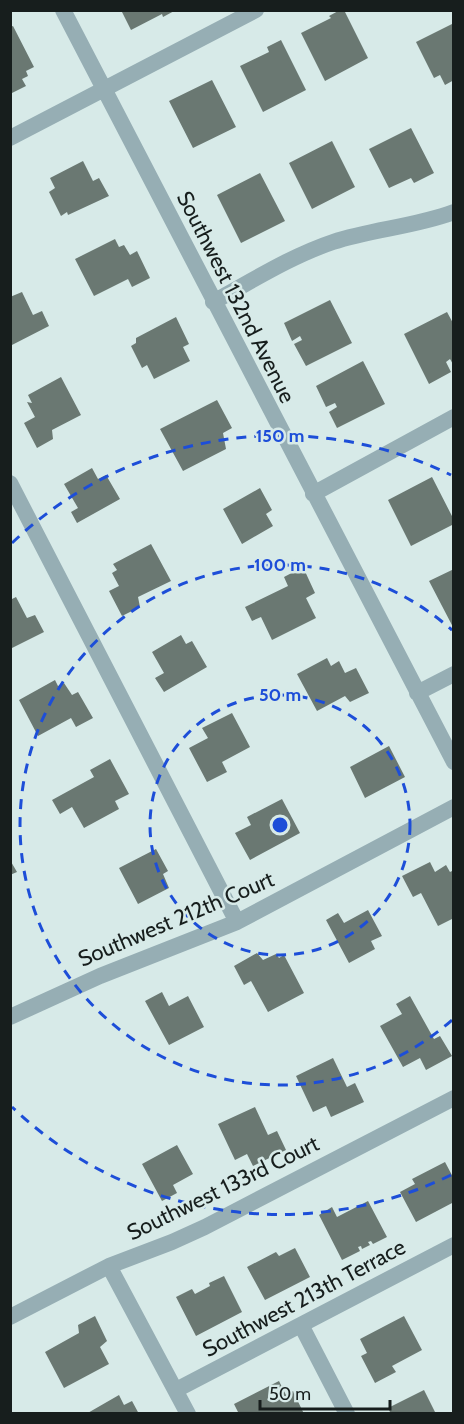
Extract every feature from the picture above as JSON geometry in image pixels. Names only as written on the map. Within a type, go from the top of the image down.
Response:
[{"type":"street","name":"Southwest 132nd Avenue","points":[[63,10],[453,762]]},
{"type":"street","points":[[10,138],[256,10]]},
{"type":"street","points":[[213,302],[314,249],[355,236],[428,221],[453,212]]},
{"type":"street","points":[[313,494],[453,417]]},
{"type":"street","points":[[10,483],[237,922]]},
{"type":"street","points":[[417,693],[453,674]]},
{"type":"street","name":"Southwest 212th Court","points":[[10,1017],[100,976],[237,922],[453,807]]},
{"type":"street","name":"Southwest 133rd Court","points":[[10,1317],[110,1266],[205,1227],[453,1098]]},
{"type":"street","name":"Southwest 213th Terrace","points":[[176,1390],[453,1245]]},
{"type":"street","points":[[110,1266],[188,1413]]},
{"type":"street","points":[[301,1325],[347,1413]]},
{"type":"building","points":[[121,10],[176,10],[163,17],[162,14],[131,30]]},
{"type":"building","points":[[344,10],[368,58],[325,81],[301,33],[331,18],[329,16]]},
{"type":"building","points":[[454,23],[454,80],[445,85],[440,75],[434,78],[416,42]]},
{"type":"building","points":[[13,26],[34,67],[26,71],[28,76],[22,79],[26,86],[10,94],[10,27]]},
{"type":"building","points":[[281,40],[306,90],[263,112],[240,66],[269,52],[267,47]]},
{"type":"building","points":[[212,80],[236,127],[193,148],[169,101]]},
{"type":"building","points":[[411,128],[434,173],[414,183],[411,178],[389,188],[369,149]]},
{"type":"building","points":[[332,141],[355,187],[312,209],[289,163]]},
{"type":"building","points":[[83,161],[93,181],[99,178],[109,196],[61,216],[49,192],[55,188],[50,178]]},
{"type":"building","points":[[260,173],[285,221],[241,243],[217,195]]},
{"type":"building","points":[[115,239],[119,247],[124,245],[130,255],[137,251],[150,278],[132,287],[128,279],[94,296],[75,259]]},
{"type":"building","points":[[22,292],[33,315],[42,311],[49,326],[10,346],[10,297]]},
{"type":"building","points":[[330,300],[352,343],[306,366],[294,344],[302,340],[300,336],[292,341],[284,323]]},
{"type":"building","points":[[447,312],[454,325],[454,366],[450,359],[446,362],[451,372],[429,384],[404,334]]},
{"type":"building","points":[[176,317],[189,344],[183,347],[190,361],[154,379],[147,365],[142,368],[131,346],[136,343],[136,338]]},
{"type":"building","points":[[363,361],[385,404],[337,428],[329,412],[337,407],[335,403],[326,407],[316,386]]},
{"type":"building","points":[[61,377],[81,415],[52,430],[53,439],[37,448],[24,423],[35,417],[27,402],[32,403],[28,395]]},
{"type":"building","points":[[217,400],[232,428],[223,433],[226,449],[183,471],[160,429]]},
{"type":"building","points":[[92,468],[98,479],[106,475],[120,499],[77,523],[71,512],[78,508],[64,484]]},
{"type":"building","points":[[432,477],[454,524],[411,546],[388,500]]},
{"type":"building","points":[[260,488],[272,510],[266,514],[273,526],[242,544],[223,509]]},
{"type":"building","points":[[151,544],[171,581],[138,597],[140,607],[122,616],[109,591],[119,586],[112,573],[117,570],[113,564]]},
{"type":"building","points":[[303,567],[315,593],[306,598],[316,618],[272,640],[261,617],[252,621],[245,607],[288,586],[284,577]]},
{"type":"building","points":[[454,569],[454,629],[429,581]]},
{"type":"building","points":[[16,597],[27,618],[35,615],[44,632],[10,649],[10,600]]},
{"type":"building","points":[[181,635],[186,644],[192,641],[207,667],[164,692],[155,678],[164,673],[152,652]]},
{"type":"building","points":[[327,658],[331,666],[339,661],[345,673],[356,668],[369,693],[350,702],[345,696],[317,711],[297,674]]},
{"type":"building","points":[[55,680],[58,686],[64,683],[72,695],[78,692],[93,718],[76,727],[71,718],[38,736],[19,700]]},
{"type":"building","points":[[232,713],[250,747],[222,762],[227,772],[207,782],[189,748],[208,738],[202,728]]},
{"type":"building","points":[[389,746],[405,777],[365,798],[350,767]]},
{"type":"building","points":[[110,759],[129,794],[115,801],[119,809],[84,828],[72,807],[60,814],[52,800],[94,777],[90,770]]},
{"type":"building","points":[[282,799],[300,833],[250,860],[235,833],[251,825],[247,817]]},
{"type":"building","points":[[156,849],[168,871],[163,874],[169,888],[138,904],[119,868]]},
{"type":"building","points":[[10,860],[17,872],[10,875]]},
{"type":"building","points":[[430,862],[435,872],[446,865],[450,872],[454,870],[454,918],[438,926],[421,893],[413,897],[402,876]]},
{"type":"building","points":[[368,910],[382,936],[371,941],[375,949],[349,963],[326,920],[338,913],[344,923]]},
{"type":"building","points":[[257,953],[263,960],[276,954],[279,958],[284,955],[304,993],[268,1012],[251,981],[244,985],[234,966]]},
{"type":"building","points":[[162,992],[169,1006],[188,996],[204,1027],[169,1045],[145,1001]]},
{"type":"building","points":[[410,996],[434,1039],[440,1036],[452,1056],[426,1070],[420,1058],[403,1067],[380,1026],[402,1014],[396,1004]]},
{"type":"building","points":[[333,1058],[347,1087],[355,1083],[364,1102],[331,1117],[326,1106],[313,1112],[296,1076]]},
{"type":"building","points":[[255,1107],[268,1135],[277,1131],[286,1150],[253,1166],[247,1154],[235,1160],[218,1124]]},
{"type":"building","points":[[177,1145],[193,1174],[173,1185],[177,1193],[162,1201],[142,1164]]},
{"type":"building","points":[[445,1162],[454,1179],[454,1202],[416,1222],[400,1192],[415,1184],[412,1179]]},
{"type":"building","points":[[368,1201],[387,1237],[373,1244],[371,1241],[368,1242],[370,1245],[362,1249],[361,1246],[358,1247],[360,1251],[342,1260],[319,1215],[332,1207],[337,1217]]},
{"type":"building","points":[[295,1248],[310,1277],[265,1300],[247,1267],[276,1252],[279,1256]]},
{"type":"building","points":[[224,1276],[242,1312],[196,1336],[176,1297],[192,1289],[195,1294],[210,1286],[209,1283]]},
{"type":"building","points":[[95,1316],[107,1341],[100,1347],[109,1364],[64,1388],[45,1352],[79,1333],[78,1325]]},
{"type":"building","points":[[404,1316],[422,1350],[392,1366],[396,1372],[375,1383],[361,1356],[367,1353],[360,1339]]},
{"type":"building","points":[[279,1381],[286,1395],[293,1391],[304,1414],[239,1414],[234,1404]]},
{"type":"building","points":[[424,1390],[436,1414],[391,1414],[388,1408]]},
{"type":"building","points":[[119,1395],[124,1405],[132,1401],[139,1414],[86,1414]]}]
